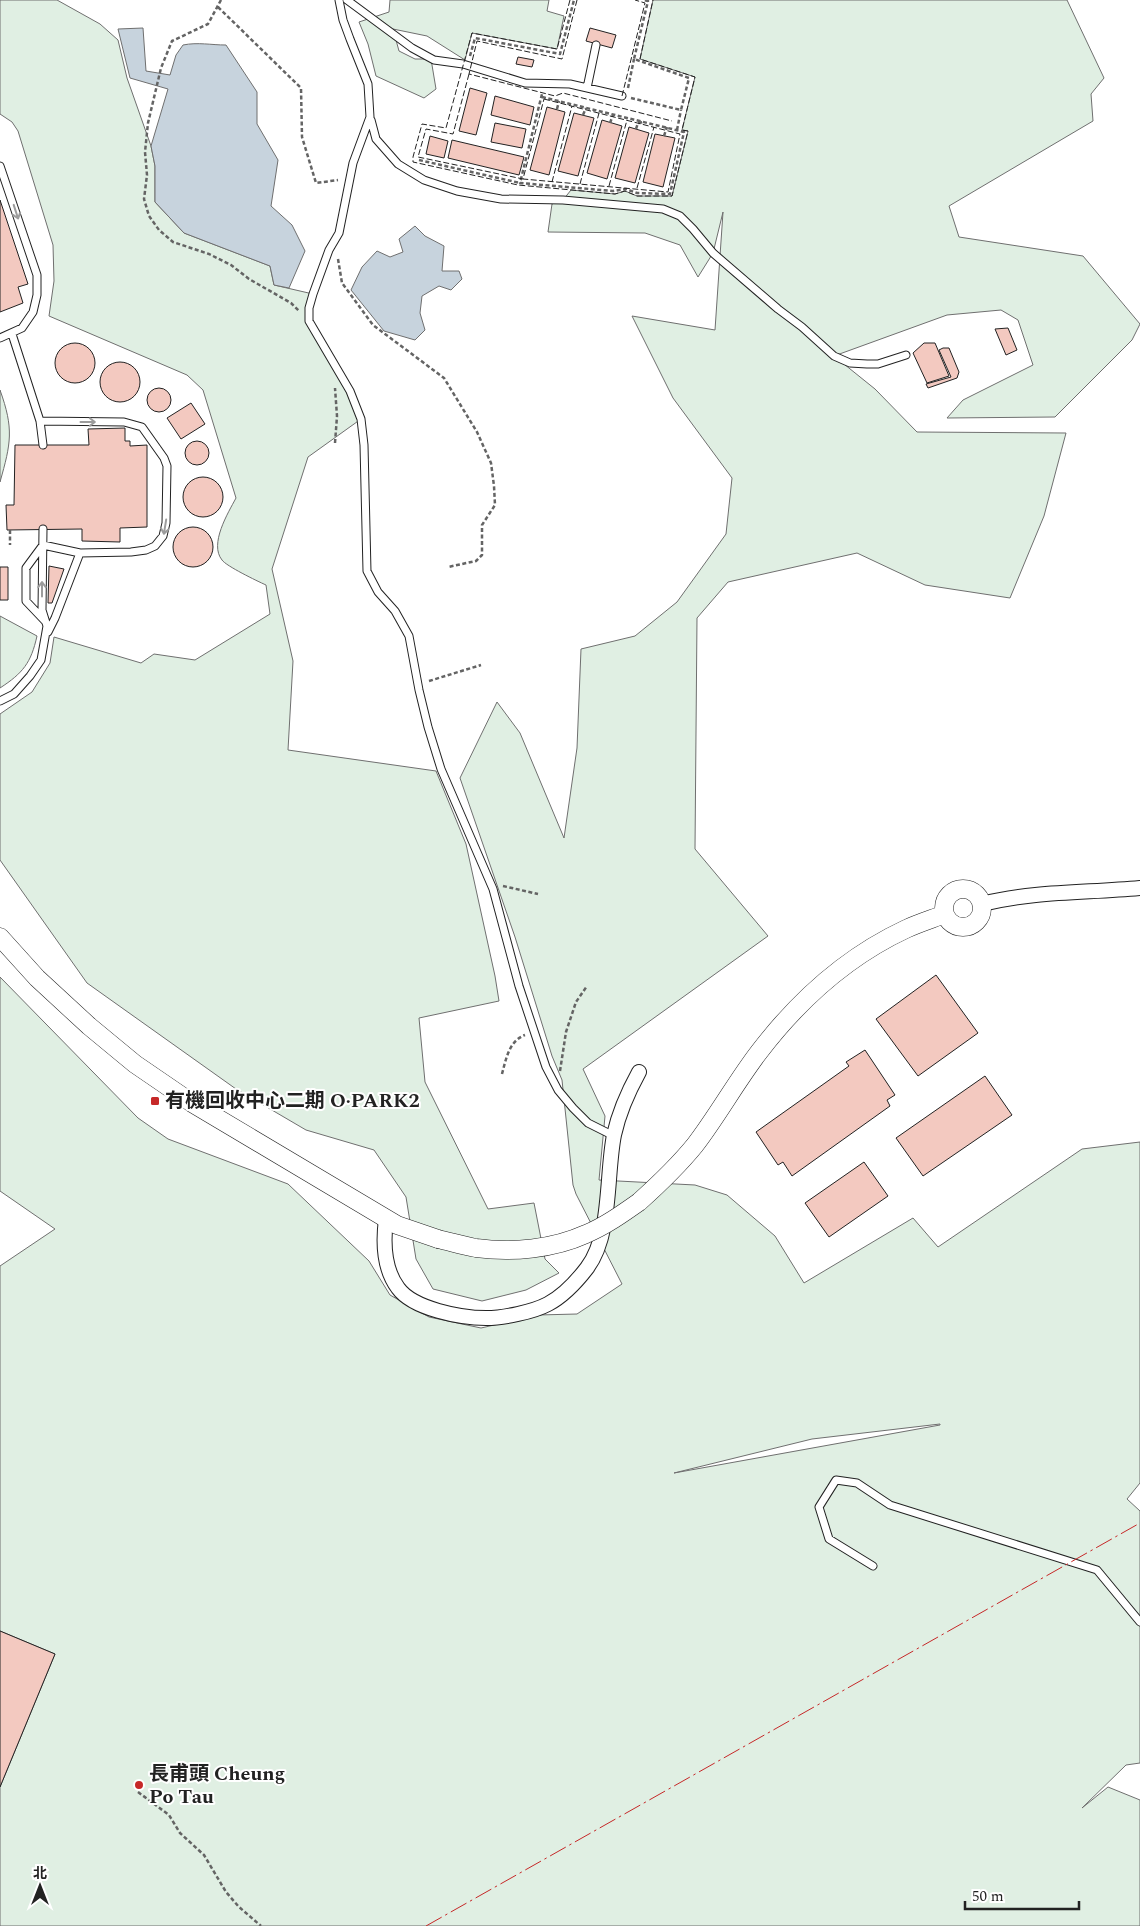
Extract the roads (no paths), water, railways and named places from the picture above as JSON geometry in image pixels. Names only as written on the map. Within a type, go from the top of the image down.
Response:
[{"type":"street","points":[[982,904],[1009,897],[1038,894],[1133,889]]},
{"type":"street","points":[[956,890],[974,892],[982,904],[980,919],[965,928],[953,925],[945,914],[944,904],[946,898],[956,890]]},
{"type":"street","points":[[0,937],[37,978],[89,1026],[135,1064],[192,1103],[397,1225],[438,1239],[477,1248],[515,1250],[563,1243],[587,1234],[608,1223],[639,1202],[678,1166],[690,1152],[758,1053],[810,995],[868,950],[907,928],[945,914]]},
{"type":"street","points":[[386,1219],[384,1248],[388,1268],[398,1288],[409,1299],[442,1311],[486,1318],[516,1314],[548,1304],[568,1289],[595,1256],[601,1237],[614,1136],[620,1111],[640,1072]]},
{"type":"lane","points":[[339,0],[350,39],[368,84],[370,117],[376,140],[398,164],[424,180],[457,191],[501,199],[563,200],[663,208],[680,216],[713,253],[834,356],[850,362],[867,364],[878,364],[906,356]]},
{"type":"lane","points":[[347,0],[412,48],[434,60],[467,66],[525,83],[570,84],[622,96]]},
{"type":"lane","points":[[587,88],[596,45]]},
{"type":"lane","points":[[370,117],[353,163],[338,235],[329,250],[309,308],[309,321],[350,391],[361,420],[364,445],[367,571],[378,592],[395,611],[409,636],[419,690],[441,769],[493,889],[519,986],[546,1067],[558,1090],[588,1123],[614,1136]]},
{"type":"lane","points":[[0,166],[37,275],[37,295],[33,312],[22,328],[0,338]]},
{"type":"lane","points":[[12,334],[40,422],[43,445]]},
{"type":"lane","points":[[40,422],[124,422],[137,424],[142,427],[164,458],[167,466],[164,536],[154,546],[146,550],[131,552],[80,553],[43,545]]},
{"type":"lane","points":[[0,701],[14,694],[41,660],[47,626],[42,610],[43,530]]},
{"type":"lane","points":[[43,545],[26,568],[26,601],[45,620]]},
{"type":"lane","points":[[46,637],[80,553]]},
{"type":"lane","points":[[873,1566],[829,1539],[819,1507],[836,1480],[857,1483],[890,1505],[1097,1570],[1140,1622]]},
{"type":"place","name":"有機回收中心二期 O·PARK2","points":[[155,1101]]},
{"type":"place","name":"長甫頭 Cheung Po Tau","points":[[139,1785]]}]
